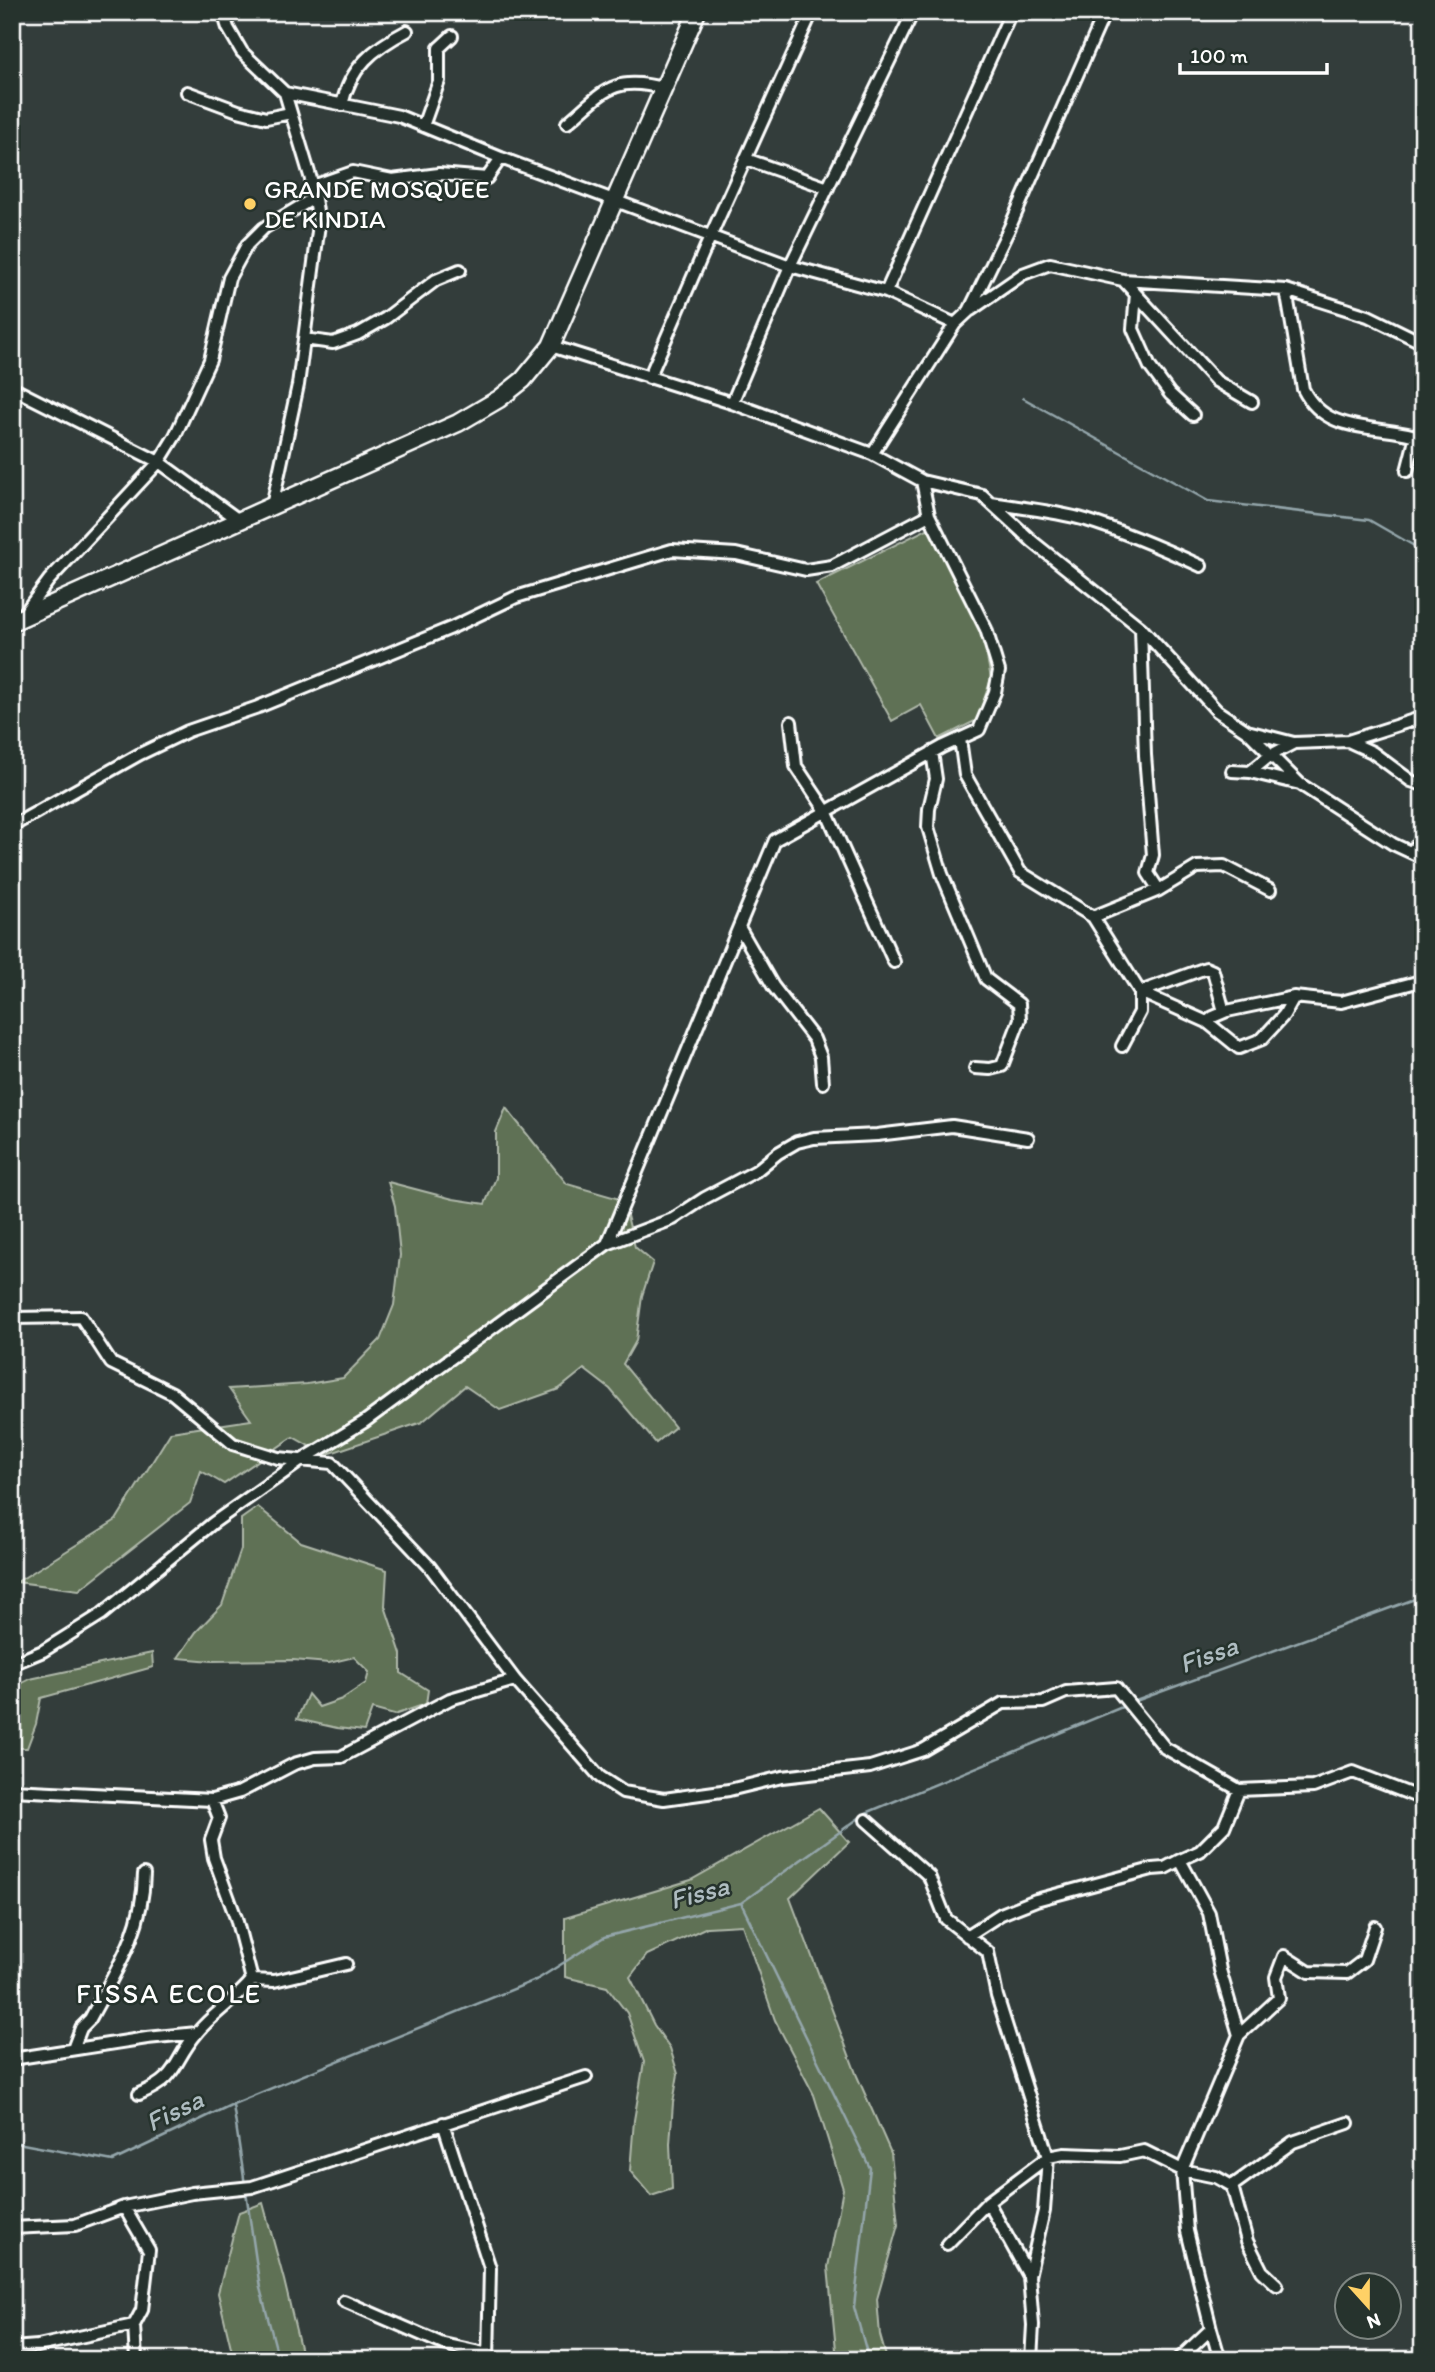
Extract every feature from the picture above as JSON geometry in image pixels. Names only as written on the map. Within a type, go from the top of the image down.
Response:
[{"type":"main road","points":[[15,621],[458,423],[499,399],[523,380],[551,346],[698,12]]},
{"type":"street","points":[[223,12],[228,28],[242,52],[285,93],[313,186],[319,224],[299,385],[272,506]]},
{"type":"street","points":[[649,378],[812,12]]},
{"type":"street","points":[[732,402],[790,265],[913,12]]},
{"type":"street","points":[[886,292],[1011,12]]},
{"type":"street","points":[[969,311],[1009,229],[1105,12]]},
{"type":"street","points":[[342,105],[349,78],[379,45],[407,31]]},
{"type":"street","points":[[423,126],[439,81],[439,48],[452,36]]},
{"type":"street","points":[[567,123],[610,88],[643,83],[664,89]]},
{"type":"street","points":[[187,92],[238,111],[267,118],[291,113]]},
{"type":"street","points":[[285,93],[399,116],[501,158],[790,265],[886,292],[955,324]]},
{"type":"street","points":[[313,186],[353,172],[391,180],[439,174],[487,178],[501,158]]},
{"type":"street","points":[[746,159],[828,188]]},
{"type":"street","points":[[15,621],[49,580],[159,462],[175,436],[210,360],[229,278],[247,245],[264,228],[314,198]]},
{"type":"street","points":[[872,453],[955,324],[969,311],[1023,274],[1050,264],[1123,280],[1286,290],[1368,316],[1423,343]]},
{"type":"street","points":[[304,339],[333,343],[358,334],[386,318],[436,280],[460,270]]},
{"type":"street","points":[[1123,280],[1216,381],[1252,402]]},
{"type":"street","points":[[1286,290],[1303,389],[1308,400],[1335,422],[1419,437],[1407,471]]},
{"type":"street","points":[[1136,294],[1133,329],[1150,367],[1170,394],[1193,415]]},
{"type":"street","points":[[551,346],[732,402],[872,453],[922,481],[982,495],[1033,542],[1141,628],[1217,711],[1247,731],[1300,784],[1393,844],[1423,858]]},
{"type":"street","points":[[12,388],[159,462],[240,521]]},
{"type":"street","points":[[607,1244],[775,840],[932,752],[979,730],[995,692],[999,671],[986,629],[929,515],[922,481]]},
{"type":"street","points":[[990,503],[1085,520],[1201,566]]},
{"type":"street","points":[[12,826],[188,731],[258,707],[451,628],[516,597],[672,550],[736,554],[806,570],[832,566],[929,515]]},
{"type":"street","points":[[1141,628],[1145,755],[1153,855],[1148,873],[1159,890]]},
{"type":"street","points":[[1247,731],[1294,743],[1348,741],[1423,717]]},
{"type":"street","points":[[791,722],[796,766],[826,811],[894,962]]},
{"type":"street","points":[[960,739],[965,775],[1020,872],[1093,917],[1140,992],[1140,1012],[1122,1046]]},
{"type":"street","points":[[1348,741],[1372,752],[1411,781],[1423,785]]},
{"type":"street","points":[[1250,772],[1271,755],[1294,743]]},
{"type":"street","points":[[932,752],[936,779],[928,828],[942,874],[986,979],[1019,1004],[1020,1019],[1002,1066],[990,1069],[975,1068]]},
{"type":"street","points":[[1232,771],[1250,772],[1300,784]]},
{"type":"street","points":[[1412,852],[1423,838]]},
{"type":"street","points":[[1093,917],[1159,890],[1197,867],[1224,866],[1270,890]]},
{"type":"street","points":[[739,927],[773,986],[814,1038],[821,1058],[823,1083]]},
{"type":"street","points":[[1140,992],[1206,968],[1213,971],[1223,1008],[1227,1012]]},
{"type":"street","points":[[1207,1022],[1227,1012],[1294,998],[1341,1002],[1417,982]]},
{"type":"street","points":[[1140,992],[1207,1022],[1239,1048],[1262,1039],[1284,1015],[1294,998]]},
{"type":"street","points":[[12,1664],[43,1651],[102,1614],[213,1523],[302,1460],[364,1422],[607,1244],[673,1219],[705,1198],[757,1171],[778,1153],[797,1142],[814,1138],[877,1135],[953,1126],[1028,1138]]},
{"type":"street","points":[[12,1318],[81,1317],[111,1363],[172,1394],[233,1444],[278,1458],[332,1463],[430,1567],[515,1679],[600,1777],[623,1792],[664,1799],[729,1790],[782,1777],[870,1768],[923,1750],[1003,1703],[1043,1702],[1066,1692],[1116,1688],[1165,1748],[1239,1790],[1312,1787],[1353,1772],[1423,1798]]},
{"type":"street","points":[[12,1790],[212,1800],[240,1792],[294,1764],[315,1758],[341,1757],[450,1699],[515,1679]]},
{"type":"street","points":[[967,1936],[1001,1914],[1036,1900],[1152,1869],[1165,1868],[1200,1851],[1224,1827],[1239,1790]]},
{"type":"street","points":[[212,1800],[219,1818],[211,1840],[214,1858],[236,1918],[252,1980]]},
{"type":"street","points":[[866,1820],[929,1876],[946,1919],[988,1952],[997,1996],[1048,2157],[1044,2211],[1029,2276],[1033,2325],[1031,2360]]},
{"type":"street","points":[[1180,1860],[1209,1913],[1220,1970],[1239,2035]]},
{"type":"street","points":[[73,2049],[81,2028],[90,2019],[137,1928],[144,1894],[144,1874]]},
{"type":"street","points":[[1220,2360],[1187,2231],[1182,2170],[1239,2035],[1279,1998],[1276,1977],[1284,1956],[1309,1972],[1347,1973],[1364,1960],[1375,1927]]},
{"type":"street","points":[[252,1980],[274,1981],[346,1964]]},
{"type":"street","points":[[139,2094],[166,2080],[197,2033],[252,1980]]},
{"type":"street","points":[[12,2059],[197,2033]]},
{"type":"street","points":[[12,2228],[75,2225],[124,2207],[192,2193],[252,2187],[586,2077]]},
{"type":"street","points":[[344,2301],[443,2344],[488,2357],[490,2268],[443,2123]]},
{"type":"street","points":[[1232,2186],[1293,2143],[1348,2123]]},
{"type":"street","points":[[947,2244],[988,2202],[1048,2157],[1063,2154],[1119,2156],[1144,2151],[1182,2170],[1216,2177],[1232,2186],[1247,2241],[1262,2271],[1277,2285]]},
{"type":"street","points":[[988,2202],[1029,2276]]},
{"type":"street","points":[[124,2207],[149,2250],[142,2310],[134,2325],[136,2360]]},
{"type":"street","points":[[12,2348],[38,2346],[134,2325]]},
{"type":"street","points":[[1178,2360],[1211,2329]]},
{"type":"green space","points":[[929,528],[983,634],[991,679],[977,720],[939,739],[921,705],[892,721],[816,584]]},
{"type":"green space","points":[[506,1108],[567,1184],[623,1200],[635,1247],[653,1262],[642,1296],[636,1341],[623,1364],[675,1427],[656,1443],[610,1389],[584,1369],[559,1389],[500,1410],[465,1386],[422,1422],[325,1455],[293,1437],[224,1484],[201,1471],[190,1503],[79,1590],[17,1582],[116,1520],[171,1432],[251,1420],[229,1389],[307,1384],[343,1378],[380,1340],[394,1305],[400,1255],[395,1206],[388,1182],[453,1199],[485,1204],[496,1178],[496,1132]]},
{"type":"green space","points":[[258,1507],[301,1542],[387,1570],[385,1606],[401,1654],[401,1673],[428,1690],[426,1704],[394,1715],[372,1709],[364,1731],[337,1728],[297,1719],[308,1694],[319,1707],[342,1699],[366,1683],[369,1672],[354,1657],[329,1663],[178,1658],[196,1632],[222,1605],[241,1549],[241,1519]]},
{"type":"green space","points":[[152,1653],[153,1667],[41,1698],[36,1724],[27,1748],[12,1748],[12,1688],[30,1679]]},
{"type":"green space","points":[[819,1808],[849,1842],[790,1898],[857,2076],[891,2153],[898,2225],[877,2299],[880,2335],[887,2360],[837,2360],[828,2267],[843,2189],[814,2095],[775,2020],[742,1925],[707,1927],[647,1955],[630,1977],[654,2025],[670,2048],[678,2074],[670,2144],[672,2189],[651,2196],[630,2171],[634,2120],[644,2062],[627,2013],[607,1987],[565,1977],[565,1918],[691,1880]]},
{"type":"green space","points":[[263,2203],[303,2360],[234,2360],[218,2293],[239,2212]]},
{"type":"waterway","points":[[1023,398],[1208,501],[1369,520],[1423,551]]},
{"type":"waterway","name":"Fissa","points":[[1133,1702],[1423,1596]]},
{"type":"waterway","name":"Fissa","points":[[12,2142],[113,2161],[233,2104],[538,1979],[604,1937],[741,1903],[866,1813],[1127,1705]]},
{"type":"waterway","points":[[741,1903],[870,2168],[854,2307],[869,2360]]},
{"type":"waterway","points":[[233,2105],[245,2185]]},
{"type":"waterway","points":[[246,2192],[260,2288],[279,2360]]},
{"type":"place","name":"GRANDE MOSQUEE DE KINDIA","points":[[250,204]]},
{"type":"district","name":"FISSA ECOLE","points":[[169,1993]]}]
